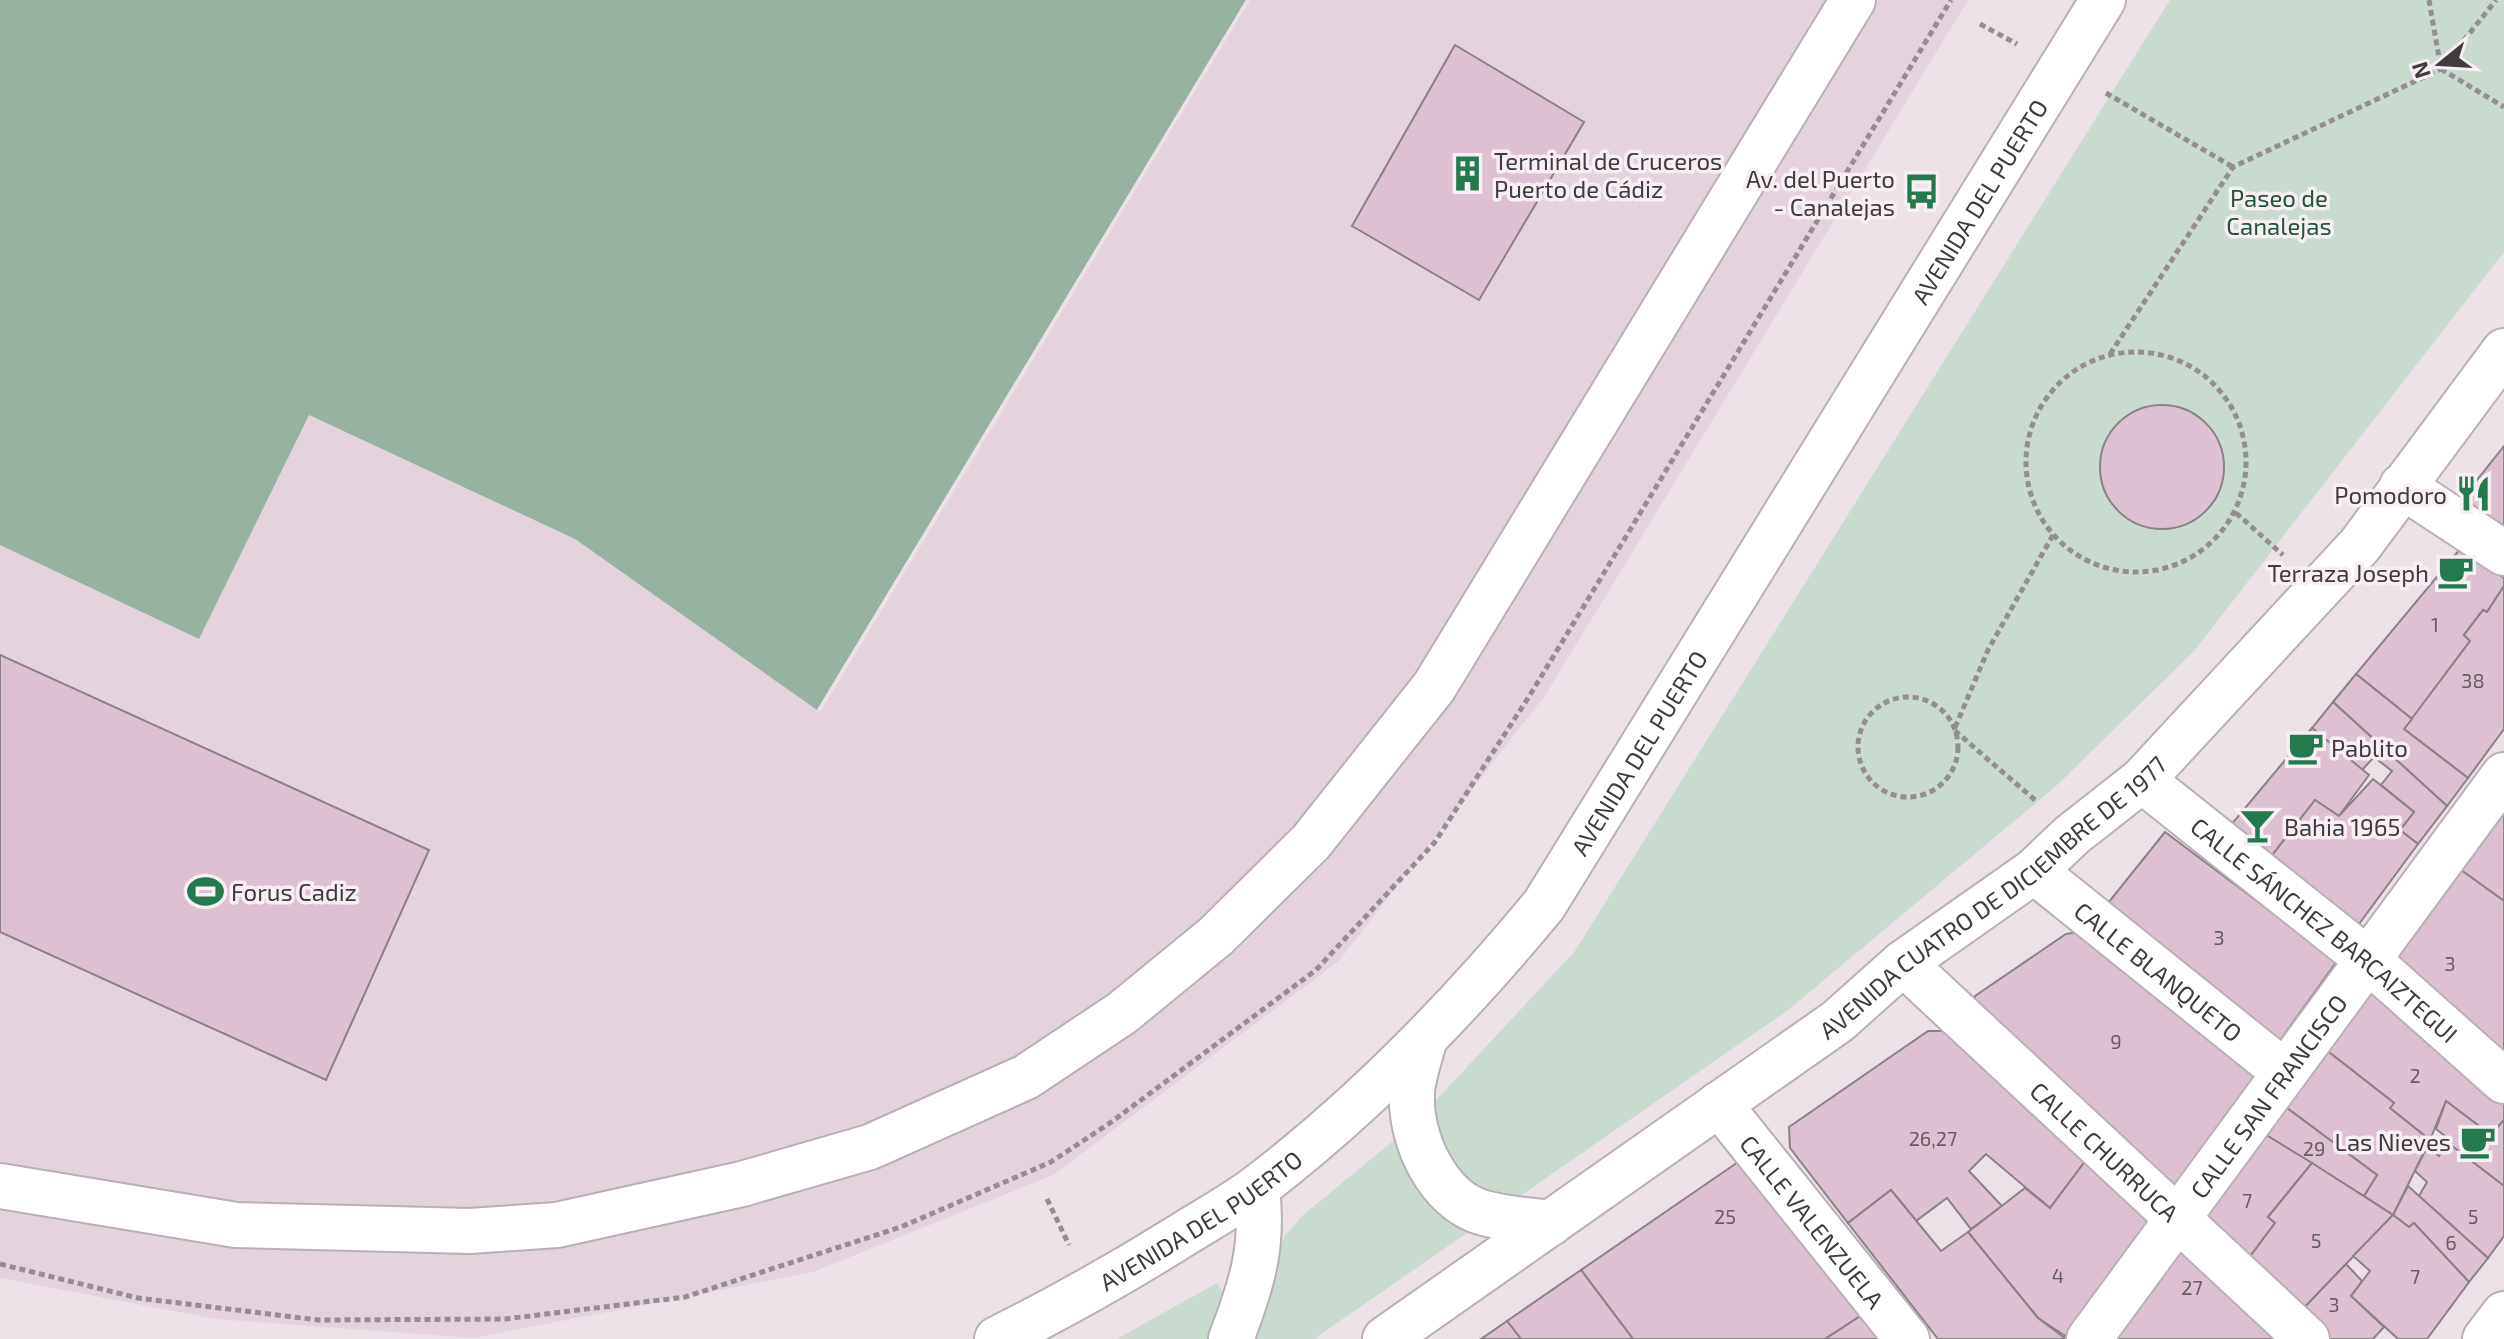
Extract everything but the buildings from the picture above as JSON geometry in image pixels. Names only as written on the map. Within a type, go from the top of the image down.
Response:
[{"type":"street","points":[[0,1186],[236,1225],[470,1231],[557,1225],[742,1184],[870,1147],[1026,1077],[1122,1013],[1216,936],[1311,842],[1434,687],[1853,0]]},
{"type":"street","name":"AVENIDA DEL PUERTO","points":[[997,1339],[1091,1292],[1257,1188],[1334,1125],[1424,1041],[1472,992],[1544,905],[2103,0]]},
{"type":"street","name":"AVENIDA CUATRO DE DICIEMBRE DE 1977","points":[[1385,1339],[1838,1021],[1903,963],[2034,871],[2072,835],[2142,780],[2360,545],[2504,351]]},
{"type":"street","points":[[2402,486],[2504,553]]},
{"type":"street","name":"CALLE SAN FRANCISCO","points":[[2089,1339],[2283,1071],[2504,775]]},
{"type":"street","name":"CALLE SÁNCHEZ BARCAIZTEGUI","points":[[2142,780],[2368,960],[2504,1081]]},
{"type":"street","name":"CALLE BLANQUETO","points":[[2034,871],[2283,1071]]},
{"type":"street","name":"CALLE CHURRUCA","points":[[1903,963],[2307,1339]]},
{"type":"street","points":[[1424,1041],[1412,1095],[1418,1142],[1430,1169],[1449,1191],[1481,1213],[1551,1223]]},
{"type":"street","name":"CALLE VALENZUELA","points":[[1719,1104],[1907,1339]]},
{"type":"street","points":[[1231,1339],[1247,1298],[1262,1229],[1257,1188]]},
{"type":"street","points":[[2485,1339],[2504,1314]]},
{"type":"path","points":[[0,1264],[138,1298],[318,1320],[505,1319],[685,1297],[901,1227],[1051,1162],[1316,970],[1435,842],[1530,695],[1951,0]]},
{"type":"path","points":[[2429,0],[2441,69],[2504,107]]},
{"type":"path","points":[[2110,354],[2233,167],[2441,69],[2496,0]]},
{"type":"path","points":[[2145,351],[2181,360],[2211,379],[2234,408],[2246,442],[2246,478],[2236,513],[2216,541],[2189,561],[2156,572],[2121,573],[2089,563],[2053,535],[2040,517],[2027,486],[2026,451],[2034,418],[2052,389],[2079,367],[2110,354],[2145,351]]},
{"type":"path","points":[[2236,513],[2319,587]]},
{"type":"path","points":[[2037,802],[1954,730],[1938,707],[1922,699],[1905,697],[1889,701],[1869,716],[1858,738],[1864,771],[1873,785],[1895,795],[1919,797],[1934,791],[1955,766],[1958,750],[1954,730],[1988,650],[2053,535]]},
{"type":"shaded area","points":[[0,0],[1246,0],[817,710],[575,539],[309,415],[199,639],[0,545]]},
{"type":"shaded area","points":[[1246,0],[1968,0],[1546,694],[1339,961],[1053,1175],[813,1272],[473,1338],[216,1319],[0,1278],[0,545],[199,639],[308,415],[575,539],[817,710]]},
{"type":"green space","name":"Paseo de Canalejas","points":[[2170,0],[2504,0],[2504,252],[2194,651],[2055,787],[1788,1010],[1314,1339],[1256,1339],[1284,1237],[1302,1216],[1415,1123],[1575,951]]},
{"type":"green space","points":[[1217,1283],[1230,1303],[1212,1339],[1117,1339]]},
{"type":"pier","points":[[1246,0],[1250,0],[821,711],[817,710]]},
{"type":"place","name":"Terminal de Cruceros Puerto de Cádiz","points":[[1468,174]]},
{"type":"place","name":"Av. del Puerto - Canalejas","points":[[1921,192]]},
{"type":"place","name":"Pomodoro","points":[[2473,494]]},
{"type":"place","name":"Terraza Joseph","points":[[2455,572]]},
{"type":"place","name":"Pablito","points":[[2305,747]]},
{"type":"place","name":"Bahia 1965","points":[[2258,826]]},
{"type":"place","name":"Forus Cadiz","points":[[205,891]]},
{"type":"place","name":"Las Nieves","points":[[2477,1141]]}]
